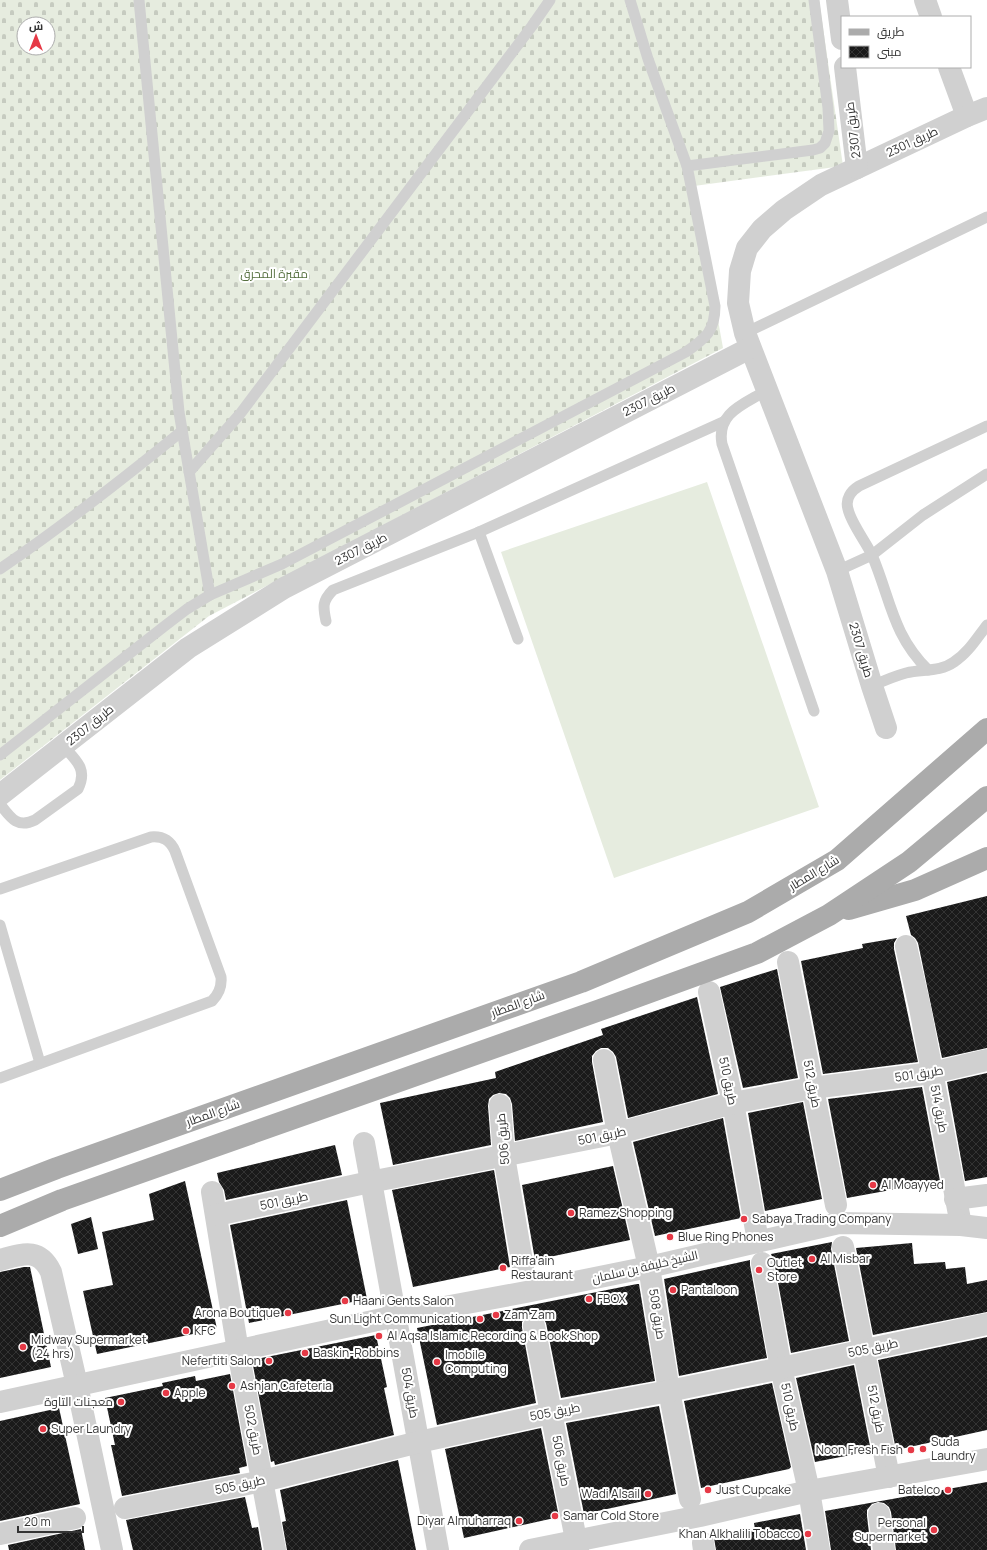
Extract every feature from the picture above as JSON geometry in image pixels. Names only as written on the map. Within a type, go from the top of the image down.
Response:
[{"type":"main road","name":"شارع المطار","points":[[0,1190],[581,982],[748,912],[837,860],[987,729]]},
{"type":"main road","points":[[0,1226],[62,1200],[757,953],[829,915],[909,862],[987,797]]},
{"type":"main road","points":[[829,915],[915,890],[987,858]]},
{"type":"street","points":[[837,0],[841,31]]},
{"type":"street","points":[[925,0],[931,16]]},
{"type":"street","name":"طريق 2307","points":[[845,68],[857,168],[821,185],[784,210],[762,229],[747,248],[740,270],[738,303],[747,341],[838,572],[886,728]]},
{"type":"street","points":[[950,68],[967,116]]},
{"type":"street","name":"طريق 2301","points":[[857,168],[987,108]]},
{"type":"street","name":"طريق 2307","points":[[0,795],[188,648],[284,588],[747,341]]},
{"type":"street","name":"طريق 514","points":[[906,946],[961,1225]]},
{"type":"street","name":"طريق 512","points":[[788,962],[836,1205]]},
{"type":"street","name":"طريق 510","points":[[709,992],[733,1103],[758,1241]]},
{"type":"street","name":"طريق 508","points":[[604,1060],[618,1132],[649,1267],[669,1391],[690,1499]]},
{"type":"street","name":"طريق 501","points":[[217,1215],[370,1182],[618,1132],[733,1103],[812,1088],[932,1073],[987,1060]]},
{"type":"street","name":"طريق 506","points":[[500,1105],[504,1156],[524,1267]]},
{"type":"street","name":"طريق 504","points":[[364,1143],[438,1550]]},
{"type":"street","name":"طريق 502","points":[[212,1192],[217,1215],[238,1351],[275,1550]]},
{"type":"street","points":[[955,1199],[987,1195]]},
{"type":"street","name":"الشيخ خليفة بن سلمان","points":[[0,1402],[396,1316],[649,1267],[839,1222],[961,1225],[987,1228]]},
{"type":"street","name":"طريق 512","points":[[843,1247],[889,1477]]},
{"type":"street","points":[[0,1260],[29,1254],[39,1257],[47,1263],[51,1272],[112,1550]]},
{"type":"street","name":"طريق 510","points":[[762,1263],[820,1550]]},
{"type":"street","name":"طريق 505","points":[[125,1508],[263,1481],[419,1442],[551,1412],[669,1391],[987,1324]]},
{"type":"street","name":"طريق 506","points":[[534,1326],[577,1545]]},
{"type":"street","points":[[530,1550],[577,1545],[808,1491],[987,1458]]},
{"type":"street","points":[[879,1514],[884,1550]]},
{"type":"street","points":[[0,1534],[75,1518]]},
{"type":"lane","points":[[139,0],[179,412],[210,595]]},
{"type":"lane","points":[[189,472],[240,414],[550,0]]},
{"type":"lane","points":[[0,755],[187,609],[210,595],[282,564],[686,352],[702,341],[712,327],[715,317],[715,306],[687,166],[648,59],[630,0]]},
{"type":"lane","points":[[687,166],[813,150],[820,148],[825,143],[829,131],[828,108],[814,0]]},
{"type":"lane","points":[[747,341],[987,217]]},
{"type":"lane","points":[[767,390],[733,410],[724,422],[721,436],[722,444],[814,711]]},
{"type":"lane","points":[[326,621],[324,610],[325,599],[333,590],[478,532],[724,422]]},
{"type":"lane","points":[[928,670],[910,650],[897,626],[872,555],[848,510],[848,498],[859,486],[987,426]]},
{"type":"lane","points":[[0,569],[52,534],[182,431]]},
{"type":"lane","points":[[838,572],[872,555],[923,515],[987,474]]},
{"type":"lane","points":[[478,532],[518,639]]},
{"type":"lane","points":[[872,686],[906,673],[942,668],[954,662],[967,651],[987,625]]},
{"type":"lane","points":[[0,804],[15,822],[28,824],[78,789],[82,776],[81,770],[78,763],[63,746]]},
{"type":"lane","points":[[0,889],[151,837],[163,838],[168,841],[175,851],[220,977],[220,991],[212,1001],[0,1078]]},
{"type":"lane","points":[[0,925],[40,1063]]},
{"type":"green space","name":"مقبرة المحرق","points":[[0,0],[819,0],[843,166],[694,186],[723,348],[209,616],[0,780]]},
{"type":"green space","points":[[707,482],[819,807],[614,878],[501,552]]},
{"type":"building","points":[[987,896],[987,1048],[942,1058],[918,943],[911,935],[906,916]]},
{"type":"building","points":[[897,938],[894,943],[894,949],[918,1062],[823,1074],[801,961],[863,948],[862,944]]},
{"type":"building","points":[[777,969],[798,1078],[743,1088],[720,987]]},
{"type":"building","points":[[697,997],[718,1094],[628,1118],[616,1057],[608,1048],[601,1048],[592,1056],[592,1062],[603,1122],[515,1141],[512,1104],[510,1098],[506,1094],[499,1093],[493,1095],[489,1099],[488,1106],[491,1145],[393,1165],[380,1103],[496,1078],[495,1072],[603,1035],[601,1029]]},
{"type":"building","points":[[987,1073],[987,1177],[965,1181],[947,1082]]},
{"type":"building","points":[[922,1087],[940,1181],[847,1198],[828,1099]]},
{"type":"building","points":[[803,1102],[822,1199],[765,1211],[748,1113]]},
{"type":"building","points":[[723,1118],[741,1218],[655,1236],[633,1142]]},
{"type":"building","points":[[335,1145],[342,1175],[226,1200],[224,1190],[219,1182],[217,1173]]},
{"type":"building","name":"Ramez Shopping","points":[[613,1166],[630,1240],[535,1260],[522,1185]]},
{"type":"building","points":[[494,1170],[510,1267],[413,1287],[392,1190]]},
{"type":"building","points":[[185,1181],[217,1329],[97,1354],[83,1291],[113,1285],[102,1232],[154,1220],[149,1194]]},
{"type":"building","points":[[347,1200],[367,1299],[249,1323],[230,1225]]},
{"type":"building","points":[[91,1217],[98,1249],[78,1254],[71,1224]]},
{"type":"building","points":[[832,1242],[831,1249],[849,1341],[791,1353],[774,1261],[771,1254]]},
{"type":"building","points":[[912,1243],[914,1264],[945,1262],[946,1269],[965,1267],[967,1284],[987,1280],[987,1312],[873,1335],[856,1248]]},
{"type":"building","points":[[750,1260],[767,1358],[679,1376],[664,1279]]},
{"type":"building","points":[[30,1267],[51,1367],[0,1378],[0,1272]]},
{"type":"building","points":[[639,1284],[655,1381],[561,1398],[546,1323],[538,1314],[531,1314],[522,1322],[522,1328],[536,1403],[437,1425],[417,1328]]},
{"type":"building","points":[[376,1335],[387,1387],[384,1388],[394,1435],[275,1465],[274,1461],[271,1462],[252,1360]]},
{"type":"building","points":[[987,1337],[987,1430],[896,1450],[878,1360]]},
{"type":"building","points":[[854,1365],[871,1451],[815,1462],[796,1378]]},
{"type":"building","points":[[230,1374],[247,1466],[239,1468],[240,1473],[122,1496],[111,1445],[115,1445],[105,1398],[163,1386],[162,1383],[195,1376],[196,1381]]},
{"type":"building","points":[[772,1383],[791,1467],[789,1469],[701,1488],[684,1401]]},
{"type":"building","points":[[659,1406],[676,1494],[584,1514],[566,1423]]},
{"type":"building","points":[[59,1408],[80,1504],[0,1521],[0,1421]]},
{"type":"building","points":[[541,1428],[559,1517],[464,1538],[445,1449]]},
{"type":"building","points":[[398,1460],[416,1550],[287,1550],[282,1522],[286,1521],[280,1490]]},
{"type":"building","points":[[987,1482],[987,1550],[896,1550],[891,1512],[889,1507],[884,1503],[878,1502],[872,1504],[867,1510],[871,1550],[831,1550],[825,1511]]},
{"type":"building","points":[[245,1497],[252,1528],[258,1527],[262,1550],[133,1550],[126,1520]]},
{"type":"building","points":[[800,1514],[806,1550],[716,1550],[714,1538],[755,1530],[754,1523]]},
{"type":"building","points":[[81,1529],[85,1550],[9,1550],[8,1545]]},
{"type":"place","name":"Al Moayyed","points":[[873,1185]]},
{"type":"place","name":"Ramez Shopping","points":[[571,1213]]},
{"type":"place","name":"Sabaya Trading Company","points":[[744,1219]]},
{"type":"place","name":"Blue Ring Phones","points":[[670,1237]]},
{"type":"place","name":"Al Misbar","points":[[812,1259]]},
{"type":"place","name":"Riffa'ain Restaurant","points":[[503,1268]]},
{"type":"place","name":"Outlet Store","points":[[759,1270]]},
{"type":"place","name":"Pantaloon","points":[[673,1290]]},
{"type":"place","name":"FBOX","points":[[589,1299]]},
{"type":"place","name":"Haani Gents Salon","points":[[345,1301]]},
{"type":"place","name":"Arona Boutique","points":[[288,1313]]},
{"type":"place","name":"Zam Zam","points":[[496,1315]]},
{"type":"place","name":"Sun Light Communication","points":[[480,1319]]},
{"type":"place","name":"KFC","points":[[186,1331]]},
{"type":"place","name":"Al Aqsa Islamic Recording & Book Shop","points":[[379,1336]]},
{"type":"place","name":"Midway Supermarket (24 hrs)","points":[[23,1347]]},
{"type":"place","name":"Baskin-Robbins","points":[[305,1353]]},
{"type":"place","name":"Nefertiti Salon","points":[[269,1361]]},
{"type":"place","name":"Imobile Computing","points":[[437,1362]]},
{"type":"place","name":"Ashjan Cafeteria","points":[[232,1386]]},
{"type":"place","name":"Apple","points":[[166,1393]]},
{"type":"place","name":"معجنات التاوة","points":[[121,1402]]},
{"type":"place","name":"Super Laundry","points":[[43,1429]]},
{"type":"place","name":"Suda Laundry","points":[[923,1449]]},
{"type":"place","name":"Noon Fresh Fish","points":[[911,1450]]},
{"type":"place","name":"Just Cupcake","points":[[708,1490]]},
{"type":"place","name":"Batelco","points":[[948,1490]]},
{"type":"place","name":"Wadi Alsail","points":[[648,1494]]},
{"type":"place","name":"Samar Cold Store","points":[[555,1516]]},
{"type":"place","name":"Diyar Almuharraq","points":[[519,1521]]},
{"type":"place","name":"Personal Supermarket","points":[[934,1530]]},
{"type":"place","name":"Khan Alkhalili Tobacco","points":[[808,1534]]}]
